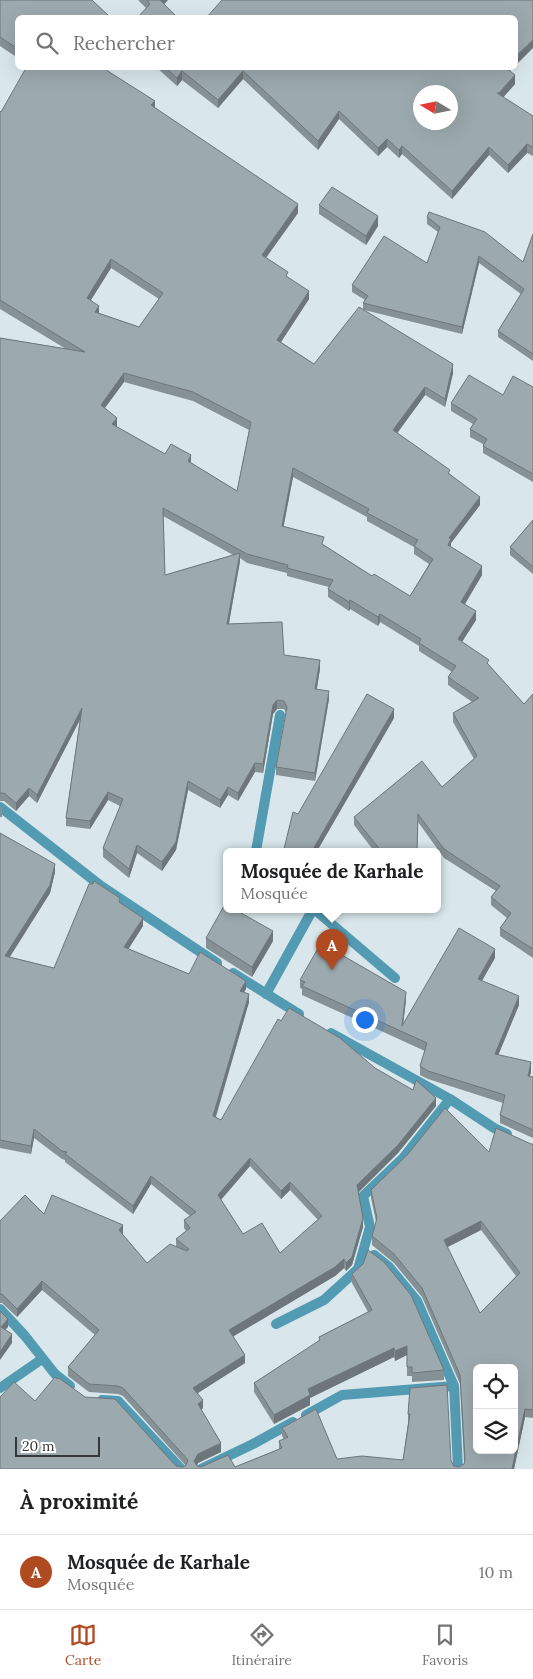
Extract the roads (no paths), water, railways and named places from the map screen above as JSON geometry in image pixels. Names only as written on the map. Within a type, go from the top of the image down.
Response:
[{"type":"street","points":[[257,848],[280,715]]},
{"type":"street","points":[[0,807],[101,886],[308,1020]]},
{"type":"street","points":[[266,994],[311,913]]},
{"type":"street","points":[[318,913],[395,978]]},
{"type":"street","points":[[325,1030],[450,1099],[494,1128],[517,1139]]},
{"type":"street","points":[[276,1324],[324,1300],[358,1269],[370,1227],[363,1196],[403,1158],[450,1099]]},
{"type":"street","points":[[364,1247],[390,1267],[417,1301],[454,1386],[458,1469]]},
{"type":"street","points":[[0,1309],[55,1374],[78,1393]]},
{"type":"street","points":[[0,1388],[42,1359]]},
{"type":"street","points":[[200,1469],[253,1444],[342,1395],[454,1386]]},
{"type":"street","points":[[94,1400],[118,1401],[181,1469]]},
{"type":"place","name":"Mosquée de Karhale","points":[[332,970]]}]
